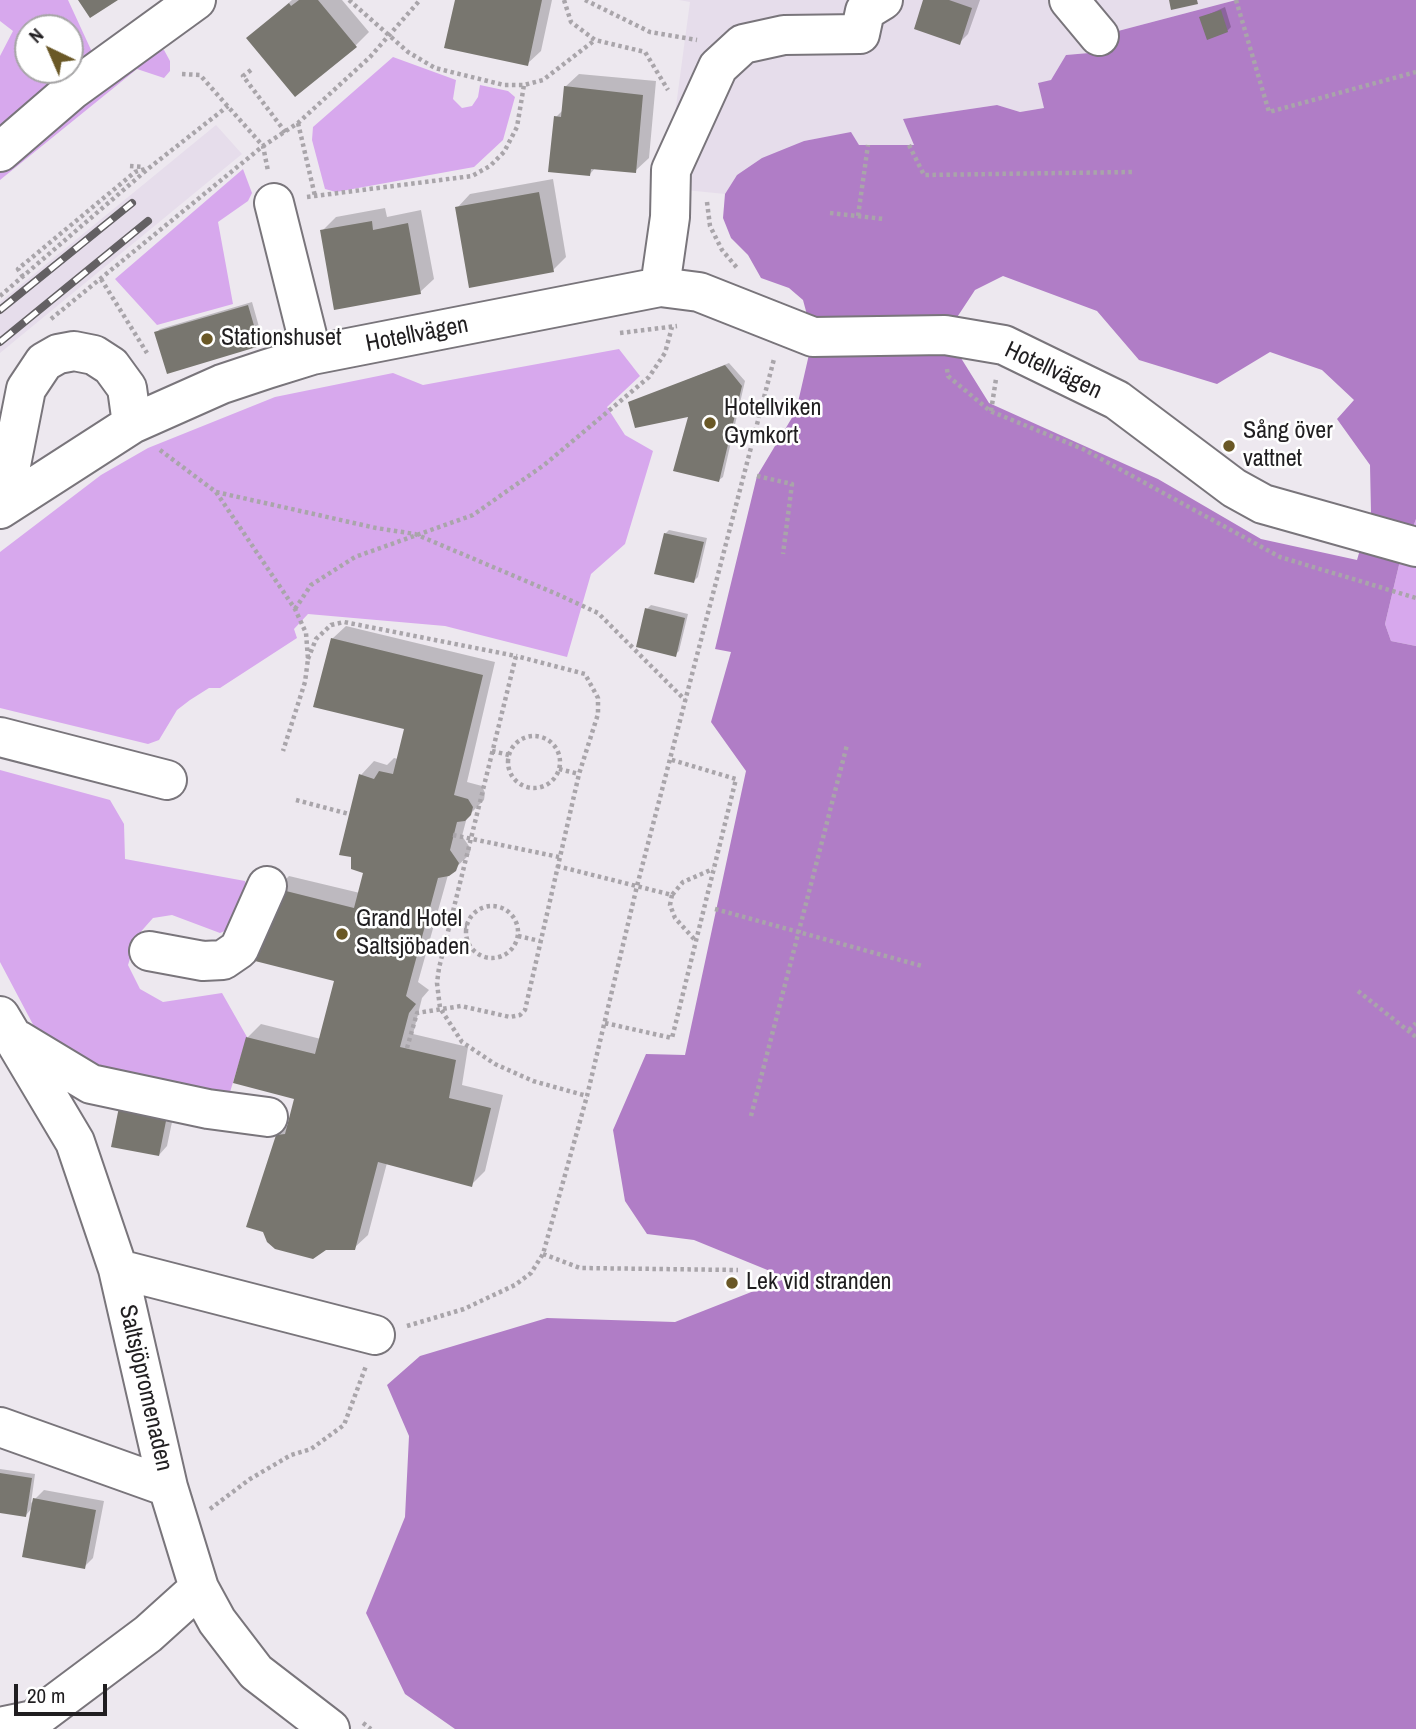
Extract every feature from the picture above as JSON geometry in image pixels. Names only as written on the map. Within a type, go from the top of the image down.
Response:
[{"type":"street","points":[[0,152],[72,90],[196,0]]},
{"type":"street","points":[[660,287],[670,217],[671,170],[718,67],[743,44],[783,35],[860,34],[865,11],[883,0]]},
{"type":"street","points":[[1069,0],[1099,36]]},
{"type":"street","points":[[274,203],[312,355]]},
{"type":"street","name":"Hotellvägen","points":[[0,509],[143,434],[222,384],[312,355],[660,287],[699,292],[813,337],[946,348],[1003,345],[1116,400],[1234,488],[1263,504],[1416,547]]},
{"type":"street","points":[[0,492],[11,465],[26,389],[44,362],[58,354],[74,351],[94,355],[111,366],[127,388],[143,434]]},
{"type":"street","points":[[0,737],[167,780]]},
{"type":"street","points":[[149,951],[204,961],[223,960],[239,949],[267,886]]},
{"type":"street","points":[[5,1026],[91,1084],[208,1109],[268,1117]]},
{"type":"street","name":"Saltsjöpromenaden","points":[[5,1026],[75,1142],[118,1269],[169,1487],[199,1588],[217,1621],[256,1672],[330,1729]]},
{"type":"street","points":[[118,1269],[375,1335]]},
{"type":"street","points":[[0,1427],[169,1487]]},
{"type":"street","points":[[0,1727],[33,1720],[148,1634],[199,1588]]},
{"type":"path","points":[[348,0],[408,52],[435,68],[504,85],[524,85],[543,80],[595,40]]},
{"type":"path","points":[[153,366],[142,343],[101,279],[263,146],[298,123],[390,37],[420,0]]},
{"type":"path","points":[[585,0],[650,32],[701,41],[743,44]]},
{"type":"path","points":[[1236,1],[1269,112],[1416,72]]},
{"type":"path","points":[[251,70],[243,76],[286,133]]},
{"type":"path","points":[[182,74],[200,75],[263,146],[274,203],[472,176],[490,166],[504,152],[517,127],[524,85]]},
{"type":"path","points":[[0,296],[149,168],[228,106]]},
{"type":"path","points":[[298,123],[315,196]]},
{"type":"path","points":[[858,216],[868,145]]},
{"type":"path","points":[[909,145],[924,175],[1133,172]]},
{"type":"path","points":[[130,166],[149,168]]},
{"type":"path","points":[[23,277],[18,268],[135,172],[149,168]]},
{"type":"path","points":[[830,213],[884,219]]},
{"type":"path","points":[[209,1509],[250,1479],[291,1455],[311,1449],[344,1425],[357,1395],[375,1335],[464,1309],[490,1297],[531,1273],[543,1254],[587,1097],[636,886],[774,359],[770,322]]},
{"type":"path","points":[[295,609],[311,585],[355,557],[473,515],[544,465],[649,377],[665,353],[672,327],[607,335]]},
{"type":"path","points":[[946,348],[948,376],[990,411],[1083,449],[1280,557],[1416,598]]},
{"type":"path","points":[[990,411],[996,380]]},
{"type":"path","points":[[143,434],[216,492],[295,609],[306,633],[308,659],[305,682],[283,751]]},
{"type":"path","points":[[757,476],[793,484],[783,554]]},
{"type":"path","points":[[216,492],[376,528],[415,534],[598,613],[685,699]]},
{"type":"path","points":[[308,659],[317,639],[331,625],[344,622],[516,656],[585,674],[593,684],[598,698],[598,714],[579,774],[525,1010],[520,1015],[510,1017],[461,1006],[417,1013],[407,1048]]},
{"type":"path","points":[[516,656],[437,984],[440,1008],[461,1042],[495,1064],[533,1081],[587,1097]]},
{"type":"path","points":[[537,736],[545,739],[558,752],[559,769],[550,783],[543,787],[527,788],[513,778],[509,771],[509,755],[519,741],[537,736]]},
{"type":"path","points":[[751,1116],[847,745]]},
{"type":"path","points":[[492,751],[509,755]]},
{"type":"path","points":[[604,1023],[672,1038],[736,779],[669,759]]},
{"type":"path","points":[[559,769],[579,774]]},
{"type":"path","points":[[296,800],[349,814]]},
{"type":"path","points":[[453,835],[559,857]]},
{"type":"path","points":[[557,866],[672,895]]},
{"type":"path","points":[[696,941],[674,918],[670,905],[672,895],[683,882],[713,869]]},
{"type":"path","points":[[495,907],[503,909],[515,920],[518,936],[515,944],[503,956],[486,957],[472,948],[467,927],[479,911],[495,907]]},
{"type":"path","points":[[715,909],[922,966]]},
{"type":"path","points":[[451,924],[467,927]]},
{"type":"path","points":[[518,936],[540,941]]},
{"type":"path","points":[[1359,991],[1416,1037]]},
{"type":"path","points":[[1409,1030],[1416,1023]]},
{"type":"path","points":[[543,1254],[580,1268],[738,1270]]},
{"type":"shaded area","points":[[0,0],[68,0],[74,14],[14,14],[14,84],[60,84],[0,143],[0,56],[13,31],[0,21]]},
{"type":"shaded area","points":[[679,0],[1236,0],[1099,36],[1089,53],[1066,55],[1051,80],[1045,108],[1020,112],[997,105],[904,119],[915,145],[859,145],[851,133],[804,141],[737,175],[725,194],[665,188],[690,2]]},
{"type":"shaded area","points":[[1236,0],[1416,0],[1416,519],[1399,565],[1385,624],[1391,641],[1416,646],[1416,1729],[455,1729],[405,1694],[366,1613],[405,1517],[409,1436],[387,1385],[420,1356],[547,1318],[675,1322],[787,1278],[694,1240],[647,1234],[625,1201],[613,1130],[646,1054],[685,1055],[746,771],[711,722],[731,652],[715,649],[757,476],[796,411],[813,337],[803,300],[789,288],[761,278],[748,255],[731,238],[723,218],[725,194],[737,175],[762,158],[804,141],[851,132],[859,145],[914,145],[903,119],[997,105],[1020,112],[1044,108],[1038,83],[1051,80],[1066,55],[1089,53],[1099,36]],"holes":[[[1003,276],[1097,311],[1139,360],[1217,384],[1270,352],[1322,370],[1354,400],[1337,419],[1370,465],[1371,512],[1357,560],[1261,539],[1158,479],[989,403],[946,334],[975,290]]]},
{"type":"shaded area","points":[[84,35],[92,52],[84,60]]},
{"type":"shaded area","points":[[164,50],[170,61],[170,71],[164,78],[137,69],[0,180],[0,167],[148,52]]},
{"type":"shaded area","points":[[393,57],[456,80],[453,99],[462,108],[472,106],[478,97],[480,85],[508,91],[515,97],[503,140],[474,167],[336,192],[325,189],[312,140],[313,127]]},
{"type":"shaded area","points":[[216,125],[242,154],[0,353],[0,302]]},
{"type":"shaded area","points":[[243,169],[252,193],[248,201],[218,222],[233,304],[157,325],[115,279]]},
{"type":"shaded area","points":[[619,349],[640,376],[607,407],[625,435],[653,451],[625,544],[591,574],[567,657],[445,626],[308,614],[294,629],[297,638],[220,688],[209,688],[190,700],[177,710],[159,740],[148,744],[0,708],[0,552],[101,475],[148,448],[275,397],[393,373],[423,385]]},
{"type":"shaded area","points":[[1416,519],[1416,646],[1391,641],[1385,624],[1399,565]]},
{"type":"shaded area","points":[[0,770],[110,800],[124,824],[125,859],[245,881],[249,893],[234,927],[220,933],[172,915],[153,918],[137,936],[128,965],[140,989],[163,1002],[222,993],[247,1037],[230,1092],[133,1082],[47,1051],[0,962]]},
{"type":"building","points":[[78,0],[118,0],[90,18]]},
{"type":"building","points":[[299,0],[318,0],[357,47],[295,97],[246,38],[289,3],[291,6]]},
{"type":"building","points":[[455,0],[542,0],[528,66],[444,48]]},
{"type":"building","points":[[923,0],[949,0],[972,8],[960,45],[914,29]]},
{"type":"building","points":[[1169,0],[1197,0],[1198,4],[1171,10]]},
{"type":"building","points":[[1221,10],[1228,32],[1207,40],[1199,17]]},
{"type":"building","points":[[564,86],[643,95],[636,173],[591,169],[590,176],[548,172],[554,116],[561,117]]},
{"type":"building","points":[[539,192],[554,272],[469,288],[455,207]]},
{"type":"building","points":[[372,221],[373,230],[408,223],[421,294],[334,310],[320,230]]},
{"type":"building","name":"Stationshuset","points":[[248,305],[260,346],[167,374],[154,332]]},
{"type":"building","name":"Hotellviken Gymkort","points":[[725,365],[742,386],[719,482],[673,471],[688,417],[635,428],[628,402]]},
{"type":"building","points":[[664,533],[704,542],[694,583],[654,574]]},
{"type":"building","points":[[645,608],[685,618],[676,657],[636,647]]},
{"type":"building","name":"Grand Hotel Saltsjöbaden","points":[[331,638],[483,675],[454,795],[468,799],[473,807],[471,815],[465,821],[457,822],[450,850],[459,863],[456,871],[449,876],[438,878],[406,996],[416,1004],[409,1013],[400,1047],[456,1060],[449,1098],[491,1108],[472,1187],[378,1162],[355,1250],[326,1250],[313,1259],[275,1249],[267,1242],[263,1232],[246,1227],[276,1135],[285,1134],[294,1099],[233,1083],[246,1037],[315,1054],[334,981],[255,961],[274,888],[354,908],[363,873],[351,869],[351,857],[339,855],[359,774],[374,779],[379,771],[393,774],[404,729],[313,707]]},
{"type":"building","points":[[120,1102],[168,1111],[159,1156],[111,1147]]},
{"type":"building","points":[[0,1473],[32,1478],[26,1517],[0,1513]]},
{"type":"building","points":[[33,1498],[96,1510],[85,1569],[22,1557]]},
{"type":"railway","points":[[0,310],[132,203]]},
{"type":"railway","points":[[0,342],[148,221]]},
{"type":"place","name":"Stationshuset","points":[[207,339]]},
{"type":"place","name":"Hotellviken Gymkort","points":[[710,423]]},
{"type":"place","name":"Sång över vattnet","points":[[1229,446]]},
{"type":"place","name":"Grand Hotel Saltsjöbaden","points":[[342,934]]},
{"type":"place","name":"Lek vid stranden","points":[[732,1283]]}]
